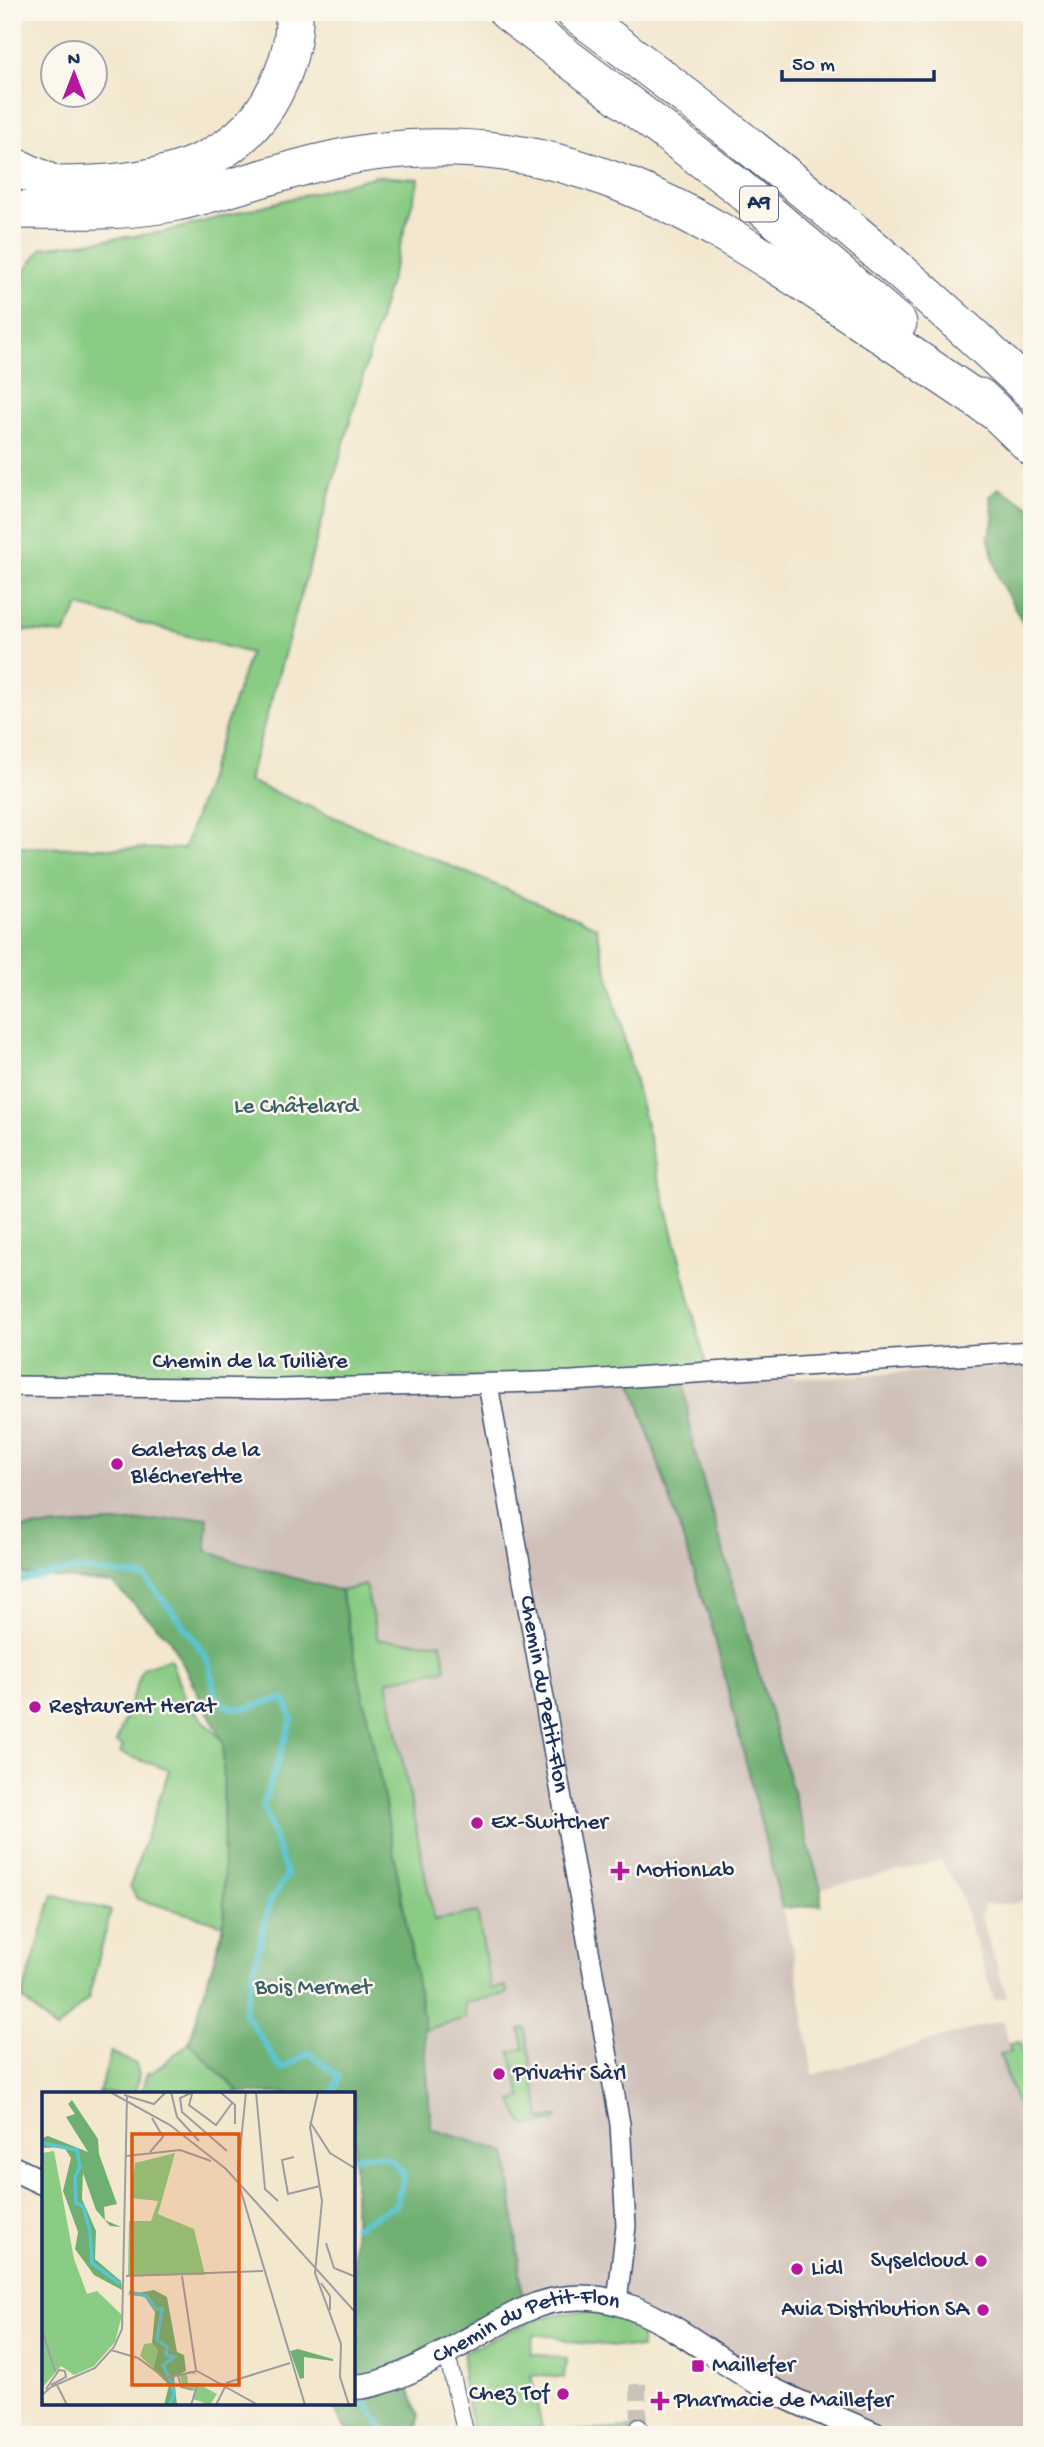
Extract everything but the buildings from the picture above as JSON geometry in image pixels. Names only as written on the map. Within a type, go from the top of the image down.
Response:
[{"type":"highway","points":[[12,210],[54,198],[155,178],[191,167],[223,150],[251,126],[272,97],[292,45],[294,12]]},
{"type":"highway","name":"A9","points":[[507,12],[747,194],[835,268],[1032,447]]},
{"type":"highway","name":"A9","points":[[574,12],[668,83],[850,230],[1032,393]]},
{"type":"highway","points":[[597,12],[668,83]]},
{"type":"highway","points":[[12,188],[107,210],[175,202],[290,170],[376,152],[468,149],[551,161],[634,186],[731,236],[997,413]]},
{"type":"highway","points":[[12,165],[54,198]]},
{"type":"highway","points":[[12,234],[54,198]]},
{"type":"street","points":[[488,1384],[1032,1351]]},
{"type":"street","name":"Chemin de la Tuilière","points":[[12,1386],[279,1389],[488,1384]]},
{"type":"street","name":"Chemin du Petit-Flon","points":[[355,2387],[381,2383],[524,2310],[552,2300],[584,2296],[617,2302],[626,2226],[620,2124],[488,1384]]},
{"type":"street","points":[[12,2168],[42,2182]]},
{"type":"street","points":[[617,2302],[659,2319],[763,2386],[875,2435]]},
{"type":"street","points":[[446,2350],[466,2435]]},
{"type":"shaded area","points":[[1032,1365],[1032,1898],[1011,1904],[985,1904],[981,1916],[1007,1997],[994,2000],[960,1892],[941,1861],[821,1889],[693,1446],[682,1373],[815,1378]]},
{"type":"shaded area","points":[[630,1377],[713,1630],[795,1958],[813,2075],[999,2021],[1004,2023],[1009,2044],[1032,2039],[1032,2435],[875,2435],[635,2308],[524,2310],[431,2129],[423,2015],[233,1561],[205,1550],[208,1517],[12,1529],[12,1386]]},
{"type":"green space","name":"Le Châtelard","points":[[376,176],[419,179],[248,781],[596,927],[708,1372],[12,1386],[12,847],[184,849],[250,653],[79,606],[64,634],[12,629],[12,360],[21,276],[42,248],[164,232]]},
{"type":"green space","points":[[999,488],[1032,508],[1032,639],[999,580],[988,536],[994,521],[990,496]]},
{"type":"green space","points":[[682,1373],[693,1446],[821,1889],[821,1905],[782,1908],[713,1630],[630,1377]]},
{"type":"green space","name":"Bois Mermet","points":[[208,1517],[206,1550],[233,1561],[341,1591],[381,1782],[423,2016],[431,2129],[507,2152],[524,2310],[402,2373],[419,2415],[417,2435],[349,2435],[332,2405],[355,2405],[355,2092],[239,2092],[189,2043],[224,1925],[223,1741],[169,1638],[112,1583],[12,1573],[12,1529]]},
{"type":"green space","points":[[365,1585],[378,1640],[441,1643],[446,1669],[387,1681],[434,1920],[477,1912],[491,1989],[506,1986],[507,1994],[464,2003],[466,2018],[423,2030],[341,1591]]},
{"type":"green space","points":[[170,1658],[186,1702],[224,1742],[224,1925],[137,1899],[130,1886],[169,1770],[120,1753],[123,1746],[116,1743],[143,1668]]},
{"type":"green space","points":[[53,1894],[111,1911],[88,1999],[56,2030],[22,1998]]},
{"type":"green space","points":[[525,2028],[541,2119],[558,2116],[555,2121],[529,2126],[522,2123],[512,2101],[522,2098],[510,2052],[524,2048],[520,2030]]},
{"type":"green space","points":[[1019,2042],[1032,2088],[1032,2130],[1025,2129],[1000,2054],[1011,2052],[1009,2044]]},
{"type":"green space","points":[[189,2043],[239,2092],[141,2092],[147,2073],[153,2072]]},
{"type":"green space","points":[[111,2052],[136,2064],[139,2074],[135,2092],[99,2092]]},
{"type":"green space","points":[[580,2311],[609,2314],[642,2328],[641,2348],[569,2342],[549,2335],[533,2335],[531,2354],[566,2358],[564,2378],[531,2375],[543,2433],[632,2428],[629,2435],[474,2435],[463,2383],[464,2352],[535,2319]]},
{"type":"waterway","points":[[12,1576],[20,1580],[78,1569],[145,1577],[207,1659],[214,1691],[221,1702],[242,1708],[285,1700],[292,1719],[263,1805],[287,1876],[270,1901],[244,2012],[281,2069],[309,2053],[339,2077],[333,2092]]},
{"type":"waterway","points":[[355,2157],[383,2156],[394,2163],[404,2176],[396,2205],[355,2226]]},
{"type":"waterway","points":[[359,2392],[387,2435]]},
{"type":"tunnel","points":[[638,2384],[639,2427]]},
{"type":"place","name":"Galetas de la Blécherette","points":[[117,1464]]},
{"type":"place","name":"Restaurent Herat","points":[[35,1707]]},
{"type":"place","name":"Ex-Switcher","points":[[477,1823]]},
{"type":"place","name":"MotionLab","points":[[620,1871]]},
{"type":"place","name":"Privatir Sàrl","points":[[499,2074]]},
{"type":"place","name":"Syselcloud","points":[[981,2261]]},
{"type":"place","name":"Lidl","points":[[797,2269]]},
{"type":"place","name":"Avia Distribution SA","points":[[983,2310]]},
{"type":"place","name":"Maillefer","points":[[698,2366]]},
{"type":"place","name":"Chez Tof","points":[[563,2394]]},
{"type":"place","name":"Pharmacie de Maillefer","points":[[660,2401]]}]
